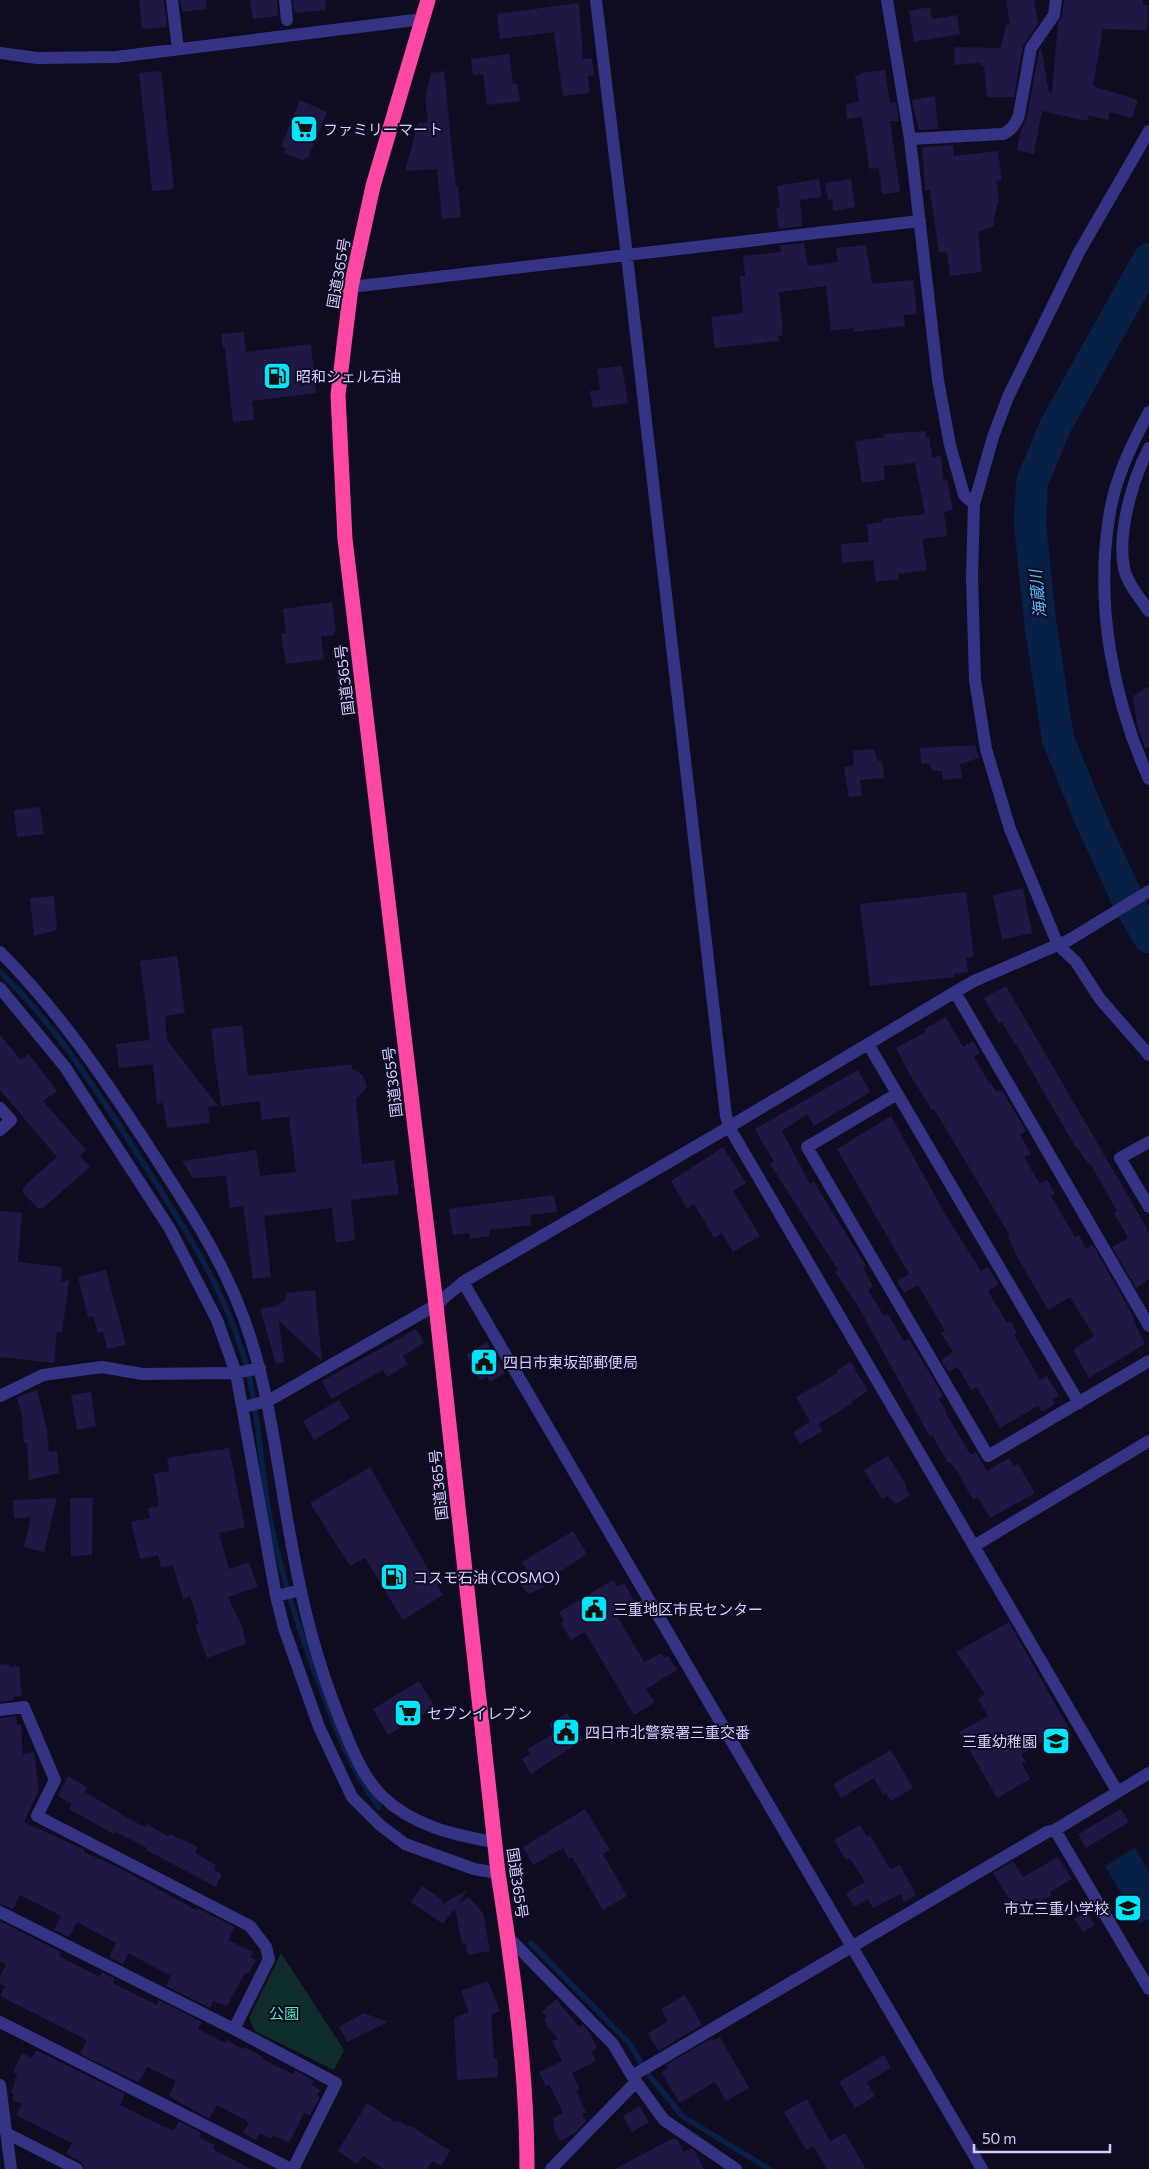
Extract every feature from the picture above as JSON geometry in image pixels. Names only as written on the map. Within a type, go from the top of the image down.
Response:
[{"type":"highway","name":"国道365号","points":[[428,0],[373,186],[352,287],[338,395],[345,539],[436,1305],[494,1842],[508,1937],[527,2115],[527,2169]]},
{"type":"street","points":[[172,0],[178,49]]},
{"type":"street","points":[[285,0],[287,20]]},
{"type":"street","points":[[596,0],[726,1116],[729,1127],[1117,1791]]},
{"type":"street","points":[[888,0],[910,138],[933,348],[950,445],[964,494],[974,504]]},
{"type":"street","points":[[910,138],[1003,134],[1008,132],[1016,124],[1020,116],[1031,48],[1054,15],[1056,0]]},
{"type":"street","points":[[0,53],[37,58],[94,58],[423,19]]},
{"type":"street","points":[[1149,131],[1079,252],[1008,397],[993,437],[974,504],[972,613],[975,680],[979,715],[996,787],[1010,829],[1064,943],[1100,999],[1149,1055]]},
{"type":"street","points":[[352,287],[920,221]]},
{"type":"street","points":[[1149,412],[1116,485],[1109,518],[1104,581],[1113,659],[1124,718],[1149,779]]},
{"type":"street","points":[[1149,448],[1141,463],[1123,536],[1124,568],[1128,580],[1149,611]]},
{"type":"street","points":[[243,1407],[268,1401],[436,1305],[463,1282],[974,981],[1064,943],[1149,891]]},
{"type":"street","points":[[0,952],[34,987],[77,1040],[197,1221],[220,1263],[238,1303],[260,1368],[268,1401],[292,1548],[313,1641],[334,1706],[355,1758],[381,1795],[406,1816],[462,1836],[494,1842]]},
{"type":"street","points":[[0,988],[65,1067],[170,1229],[217,1320],[236,1373],[276,1596],[284,1628],[319,1727],[352,1798],[380,1825],[405,1844],[474,1869],[498,1873]]},
{"type":"street","points":[[955,992],[1149,1326]]},
{"type":"street","points":[[868,1044],[1079,1403]]},
{"type":"street","points":[[897,1094],[807,1147],[988,1456],[1149,1361]]},
{"type":"street","points":[[0,1108],[10,1120],[0,1130]]},
{"type":"street","points":[[1149,1142],[1120,1158],[1149,1207]]},
{"type":"street","points":[[463,1282],[982,2169]]},
{"type":"street","points":[[0,1396],[43,1375],[102,1367],[142,1374],[236,1373],[260,1368]]},
{"type":"street","points":[[974,1546],[1149,1441]]},
{"type":"street","points":[[276,1596],[301,1590]]},
{"type":"street","points":[[0,1710],[24,1707],[55,1780],[37,1816],[250,1926],[266,1948],[269,1959],[234,2029]]},
{"type":"street","points":[[551,2169],[634,2077],[655,2061],[1047,1832],[1055,1830],[1149,1773]]},
{"type":"street","points":[[1055,1830],[1149,1990]]},
{"type":"street","points":[[0,1912],[234,2029],[336,2083],[292,2169],[0,2022]]},
{"type":"street","points":[[508,1937],[613,2044],[664,2120],[736,2169]]},
{"type":"street","points":[[0,2085],[11,2169]]},
{"type":"street","points":[[6,2134],[77,2169]]},
{"type":"green space","name":"公園","points":[[281,1953],[344,2050],[334,2070],[255,2031],[249,2018]]},
{"type":"water","points":[[1135,1848],[1149,1872],[1149,1918],[1139,1924],[1105,1866]]},
{"type":"building","points":[[139,0],[164,0],[167,27],[142,29]]},
{"type":"building","points":[[180,0],[206,0],[207,9],[182,12]]},
{"type":"building","points":[[250,0],[277,0],[278,16],[253,19]]},
{"type":"building","points":[[293,0],[325,0],[326,10],[294,13]]},
{"type":"building","points":[[1006,0],[1034,0],[1038,24],[1023,46],[1014,97],[987,97],[984,66],[981,66],[981,63],[955,65],[954,47],[1001,48],[1006,25],[1010,25]]},
{"type":"building","points":[[1064,0],[1143,0],[1143,5],[1148,5],[1147,30],[1103,29],[1093,86],[1138,100],[1132,118],[1110,112],[1108,120],[1089,115],[1087,121],[1042,111],[1034,154],[1017,150],[1021,130],[1027,116],[1041,47],[1049,93],[1052,93],[1058,23],[1062,16]]},
{"type":"building","points":[[579,3],[583,59],[592,58],[594,75],[588,76],[590,93],[563,96],[554,32],[500,39],[497,14]]},
{"type":"building","points":[[930,7],[932,19],[957,15],[960,34],[914,42],[909,11]]},
{"type":"building","points":[[509,54],[513,84],[517,83],[520,101],[487,105],[483,74],[473,75],[471,59]]},
{"type":"building","points":[[885,70],[890,103],[896,102],[899,121],[890,121],[900,192],[882,194],[879,168],[869,169],[862,117],[847,119],[846,104],[859,102],[855,76],[860,75],[860,73]]},
{"type":"building","points":[[161,71],[174,189],[152,191],[139,73]]},
{"type":"building","points":[[444,71],[454,171],[456,186],[458,186],[461,217],[442,219],[437,169],[405,171],[418,123],[428,123],[425,100],[431,73]]},
{"type":"building","points":[[935,96],[938,129],[919,130],[912,100]]},
{"type":"building","name":"ファミリーマート","points":[[300,100],[327,112],[308,158],[306,157],[304,161],[284,153],[286,149],[281,146]]},
{"type":"building","points":[[953,145],[954,156],[998,151],[1002,180],[996,181],[999,199],[994,217],[995,222],[993,222],[994,226],[978,232],[982,272],[950,276],[947,252],[939,253],[930,190],[925,191],[922,147]]},
{"type":"building","points":[[819,179],[822,197],[800,200],[802,226],[779,229],[776,208],[780,207],[777,186]]},
{"type":"building","points":[[851,179],[855,207],[833,211],[832,199],[828,200],[825,183]]},
{"type":"building","points":[[804,243],[808,266],[838,262],[836,248],[866,245],[872,284],[913,280],[917,314],[904,315],[905,326],[854,332],[854,328],[831,331],[826,286],[779,292],[783,331],[782,336],[778,336],[779,341],[715,348],[711,317],[743,313],[740,276],[745,276],[743,256],[781,252],[780,245]]},
{"type":"building","points":[[244,332],[246,352],[311,344],[316,393],[252,401],[254,420],[233,422],[225,348],[223,348],[221,334]]},
{"type":"building","points":[[622,366],[628,403],[593,408],[590,391],[600,390],[597,369]]},
{"type":"building","points":[[925,431],[926,438],[929,437],[932,457],[941,456],[943,481],[947,480],[953,510],[944,512],[947,536],[922,539],[927,570],[898,574],[899,579],[876,582],[873,560],[842,563],[841,544],[869,542],[867,524],[882,522],[882,519],[925,514],[915,463],[884,466],[885,480],[862,483],[855,441],[884,437],[884,434]]},
{"type":"building","points":[[332,602],[336,631],[334,631],[334,635],[321,637],[324,659],[286,664],[281,633],[286,633],[283,609]]},
{"type":"building","points":[[1149,686],[1149,748],[1145,748],[1137,724],[1133,696]]},
{"type":"building","points":[[975,745],[979,758],[960,764],[962,778],[943,780],[942,771],[932,771],[929,763],[921,764],[920,748]]},
{"type":"building","points":[[874,749],[878,761],[882,761],[884,778],[860,780],[862,796],[849,797],[844,767],[854,765],[853,751]]},
{"type":"building","points":[[40,807],[44,834],[17,837],[14,810]]},
{"type":"building","points":[[1023,888],[1032,933],[1002,940],[993,895]]},
{"type":"building","points":[[966,892],[974,957],[966,958],[968,972],[954,974],[954,977],[870,986],[860,904]]},
{"type":"building","points":[[54,896],[57,930],[34,936],[30,898]]},
{"type":"building","points":[[177,956],[185,1013],[165,1016],[167,1040],[218,1106],[208,1107],[210,1123],[167,1128],[163,1103],[157,1104],[153,1064],[119,1068],[116,1044],[150,1040],[140,961]]},
{"type":"building","points":[[1006,986],[1149,1232],[1149,1279],[1136,1288],[1112,1247],[1128,1238],[1114,1213],[1117,1211],[1090,1163],[1088,1164],[1076,1148],[1016,1044],[1002,1022],[999,1024],[984,998]]},
{"type":"building","points":[[946,1017],[963,1047],[973,1041],[980,1053],[974,1057],[990,1084],[997,1092],[1002,1090],[1026,1131],[1020,1135],[1031,1154],[1024,1157],[1040,1184],[1047,1180],[1055,1194],[1051,1196],[1075,1237],[1079,1235],[1086,1249],[1093,1245],[1135,1319],[1133,1320],[1145,1344],[1089,1378],[1073,1350],[1094,1336],[1070,1297],[1048,1310],[1019,1260],[1007,1235],[1009,1234],[934,1109],[932,1110],[910,1075],[896,1048],[926,1032],[924,1029]]},
{"type":"building","points":[[242,1025],[248,1076],[352,1064],[352,1069],[363,1075],[367,1087],[356,1099],[362,1164],[394,1160],[399,1194],[351,1200],[355,1240],[336,1243],[332,1208],[264,1216],[271,1277],[253,1279],[243,1206],[230,1208],[226,1176],[193,1178],[182,1161],[256,1150],[260,1176],[296,1172],[289,1117],[262,1120],[260,1101],[221,1106],[211,1029]]},
{"type":"building","points":[[0,1035],[21,1060],[29,1054],[57,1091],[43,1101],[86,1150],[80,1156],[90,1167],[43,1208],[38,1208],[23,1193],[23,1187],[57,1157],[0,1090]]},
{"type":"building","points":[[858,1070],[870,1092],[814,1126],[807,1114],[782,1131],[810,1184],[814,1182],[866,1266],[863,1268],[873,1286],[868,1290],[884,1316],[888,1314],[904,1342],[909,1339],[934,1380],[943,1396],[939,1399],[946,1414],[971,1455],[976,1452],[987,1471],[1009,1458],[1014,1466],[1018,1464],[1035,1493],[990,1518],[978,1497],[973,1500],[957,1471],[950,1462],[948,1463],[932,1435],[930,1437],[858,1306],[835,1272],[838,1270],[770,1164],[774,1162],[755,1129]]},
{"type":"building","points":[[891,1116],[945,1214],[981,1271],[988,1267],[999,1284],[988,1291],[1007,1323],[1011,1321],[1017,1333],[1014,1334],[1040,1380],[1047,1376],[1059,1396],[1053,1400],[1055,1404],[1042,1412],[1038,1406],[1000,1428],[977,1387],[971,1390],[958,1367],[948,1372],[941,1360],[953,1352],[941,1333],[945,1331],[918,1285],[904,1293],[897,1281],[909,1274],[837,1149]]},
{"type":"building","points":[[723,1147],[746,1183],[733,1191],[760,1236],[733,1252],[722,1233],[714,1238],[694,1204],[687,1209],[671,1181]]},
{"type":"building","points":[[554,1195],[557,1212],[530,1215],[531,1225],[489,1230],[490,1236],[470,1239],[469,1233],[453,1235],[449,1209]]},
{"type":"building","points":[[0,1211],[22,1213],[18,1262],[62,1267],[61,1282],[69,1280],[62,1333],[57,1332],[54,1363],[0,1357]]},
{"type":"building","points":[[106,1270],[126,1345],[107,1349],[103,1332],[98,1333],[93,1316],[88,1317],[78,1277]]},
{"type":"building","points":[[315,1290],[322,1361],[279,1321],[284,1362],[276,1364],[260,1309],[277,1306],[286,1299],[286,1293]]},
{"type":"building","points":[[416,1329],[424,1343],[403,1356],[408,1364],[387,1377],[383,1370],[331,1399],[322,1381]]},
{"type":"building","name":"四日市東坂部郵便局","points":[[487,1342],[505,1373],[490,1382],[487,1376],[480,1380],[466,1355]]},
{"type":"building","points":[[851,1362],[868,1391],[852,1401],[853,1403],[818,1424],[823,1431],[800,1444],[793,1432],[810,1422],[796,1397],[838,1373],[837,1370]]},
{"type":"building","points":[[37,1390],[47,1429],[49,1452],[57,1451],[59,1473],[29,1480],[27,1443],[24,1443],[22,1416],[17,1397]]},
{"type":"building","points":[[91,1392],[96,1426],[77,1430],[71,1395]]},
{"type":"building","points":[[339,1400],[350,1418],[314,1440],[303,1421]]},
{"type":"building","points":[[229,1448],[245,1527],[219,1533],[229,1569],[249,1562],[258,1587],[228,1597],[243,1629],[246,1644],[207,1658],[195,1625],[199,1624],[190,1596],[183,1599],[173,1565],[161,1568],[158,1555],[140,1559],[131,1522],[150,1518],[148,1508],[159,1506],[154,1474],[169,1471],[167,1458]]},
{"type":"building","points":[[888,1456],[907,1486],[905,1488],[910,1495],[896,1504],[888,1496],[882,1499],[864,1470]]},
{"type":"building","points":[[370,1467],[443,1595],[403,1620],[365,1558],[350,1566],[310,1503]]},
{"type":"building","points":[[57,1498],[44,1552],[24,1547],[31,1517],[14,1519],[13,1500]]},
{"type":"building","points":[[70,1498],[93,1498],[92,1555],[71,1556]]},
{"type":"building","points":[[573,1531],[587,1554],[542,1583],[544,1587],[528,1594],[521,1585],[521,1577],[526,1568],[522,1562]]},
{"type":"building","points":[[613,1580],[617,1587],[624,1583],[635,1602],[616,1614],[644,1662],[661,1653],[664,1658],[668,1656],[677,1670],[646,1689],[655,1702],[634,1715],[585,1632],[571,1640],[561,1623],[564,1621],[559,1612]]},
{"type":"building","points":[[1009,1622],[1068,1727],[1021,1754],[1026,1762],[1022,1764],[1030,1779],[997,1798],[959,1732],[988,1716],[978,1699],[985,1694],[956,1652]]},
{"type":"building","points":[[9,1664],[9,1667],[19,1666],[22,1696],[13,1697],[14,1700],[0,1702],[0,1665]]},
{"type":"building","points":[[419,1681],[435,1707],[388,1735],[373,1709]]},
{"type":"building","points":[[567,1713],[583,1740],[531,1774],[522,1759],[530,1754],[527,1749],[555,1733],[549,1724]]},
{"type":"building","points":[[16,1716],[17,1725],[21,1725],[23,1754],[34,1752],[39,1790],[24,1822],[85,1850],[84,1852],[118,1867],[196,1910],[197,1908],[235,1927],[228,1940],[253,1952],[250,1957],[256,1960],[248,1974],[245,1973],[227,2006],[213,2001],[210,2008],[166,1986],[171,1976],[128,1953],[123,1964],[109,1957],[116,1943],[77,1922],[69,1937],[54,1930],[61,1916],[20,1895],[13,1909],[0,1904],[0,1718]]},
{"type":"building","points":[[891,1750],[913,1788],[891,1801],[886,1793],[883,1795],[874,1778],[841,1798],[833,1784]]},
{"type":"building","points":[[68,1776],[87,1787],[85,1792],[131,1820],[145,1827],[146,1824],[168,1836],[170,1834],[198,1847],[195,1853],[216,1865],[214,1870],[222,1874],[216,1887],[146,1850],[147,1848],[116,1832],[114,1834],[69,1809],[72,1804],[58,1796]]},
{"type":"building","points":[[585,1809],[610,1850],[603,1854],[627,1896],[603,1910],[572,1857],[569,1859],[563,1848],[533,1865],[523,1847]]},
{"type":"building","points":[[1121,1809],[1129,1822],[1086,1848],[1078,1834]]},
{"type":"building","points":[[860,1825],[867,1837],[870,1835],[890,1869],[900,1865],[916,1895],[904,1902],[900,1894],[873,1908],[868,1899],[854,1907],[846,1893],[865,1882],[850,1858],[846,1860],[834,1840]]},
{"type":"building","points":[[1058,1857],[1072,1879],[1050,1892],[1052,1895],[1039,1902],[1036,1898],[1016,1910],[993,1873],[1013,1861],[1023,1877]]},
{"type":"building","points":[[422,1886],[440,1898],[443,1904],[467,1890],[458,1904],[469,1897],[483,1913],[490,1951],[468,1955],[466,1943],[462,1944],[455,1908],[443,1924],[411,1902]]},
{"type":"building","points":[[1086,1911],[1095,1925],[1083,1932],[1074,1919]]},
{"type":"building","points":[[0,1921],[61,1952],[59,1956],[100,1977],[102,1972],[115,1979],[113,1983],[157,2005],[159,2000],[202,2022],[198,2029],[225,2043],[226,2040],[243,2049],[244,2047],[263,2057],[262,2059],[293,2074],[295,2070],[314,2081],[312,2085],[320,2090],[317,2095],[320,2097],[310,2115],[304,2113],[289,2143],[273,2135],[271,2139],[260,2133],[256,2140],[243,2133],[249,2122],[217,2105],[209,2119],[169,2096],[176,2081],[147,2067],[139,2082],[80,2054],[87,2040],[0,1996],[5,1986],[0,1984],[0,1976],[6,1964],[0,1961]]},
{"type":"building","points":[[488,1981],[500,2011],[491,2015],[494,2058],[497,2058],[498,2077],[457,2080],[454,2018],[469,2012],[461,1991]]},
{"type":"building","points":[[685,1995],[702,2025],[658,2051],[648,2033],[668,2021],[661,2009]]},
{"type":"building","points":[[556,1999],[579,2027],[583,2025],[588,2030],[597,2048],[591,2051],[596,2061],[572,2073],[580,2089],[576,2091],[586,2112],[582,2114],[586,2121],[575,2133],[560,2141],[554,2130],[553,2118],[563,2113],[549,2084],[546,2086],[539,2072],[562,2061],[552,2041],[558,2039],[545,2024],[547,2023],[544,2020],[547,2017],[542,2011]]},
{"type":"building","points":[[364,2013],[388,2022],[347,2042],[339,2027]]},
{"type":"building","points":[[720,2037],[749,2088],[726,2101],[715,2082],[680,2103],[661,2072],[668,2068],[666,2065],[710,2039],[712,2041]]},
{"type":"building","points":[[36,2050],[125,2094],[120,2105],[174,2131],[179,2121],[201,2133],[199,2137],[215,2145],[213,2149],[251,2169],[85,2169],[81,2162],[66,2154],[72,2143],[16,2115],[22,2104],[12,2100],[14,2094],[11,2093],[17,2074],[13,2072],[22,2053],[32,2058]]},
{"type":"building","points":[[884,2055],[891,2068],[867,2082],[875,2096],[855,2108],[839,2082]]},
{"type":"building","points":[[807,2099],[830,2141],[845,2133],[866,2169],[827,2169],[813,2146],[806,2150],[784,2112]]},
{"type":"building","points":[[367,2103],[396,2122],[397,2120],[408,2127],[409,2125],[450,2151],[441,2166],[432,2161],[427,2169],[384,2169],[363,2156],[357,2164],[338,2151]]},
{"type":"building","points":[[640,2106],[649,2122],[632,2132],[623,2116]]},
{"type":"building","points":[[671,2139],[677,2139],[684,2152],[691,2148],[694,2150],[704,2169],[615,2169]]},
{"type":"waterway","name":"海蔵川","points":[[1149,259],[1056,425],[1032,482],[1030,524],[1040,621],[1058,739],[1090,818],[1131,907],[1149,937]]},
{"type":"waterway","points":[[0,972],[38,1012],[88,1078],[168,1201],[216,1286],[229,1315],[249,1376],[271,1524],[281,1567],[300,1631],[340,1739],[361,1781],[379,1807]]},
{"type":"waterway","points":[[531,1943],[629,2043],[649,2075],[682,2116],[769,2169]]},
{"type":"place","name":"ファミリーマート","points":[[304,129]]},
{"type":"place","name":"昭和シェル石油","points":[[277,376]]},
{"type":"place","name":"四日市東坂部郵便局","points":[[484,1362]]},
{"type":"place","name":"コスモ石油 (COSMO)","points":[[394,1577]]},
{"type":"place","name":"三重地区市民センター","points":[[594,1609]]},
{"type":"place","name":"セブンイレブン","points":[[408,1713]]},
{"type":"place","name":"四日市北警察署三重交番","points":[[566,1732]]},
{"type":"place","name":"三重幼稚園","points":[[1056,1741]]},
{"type":"place","name":"市立三重小学校","points":[[1128,1908]]}]
